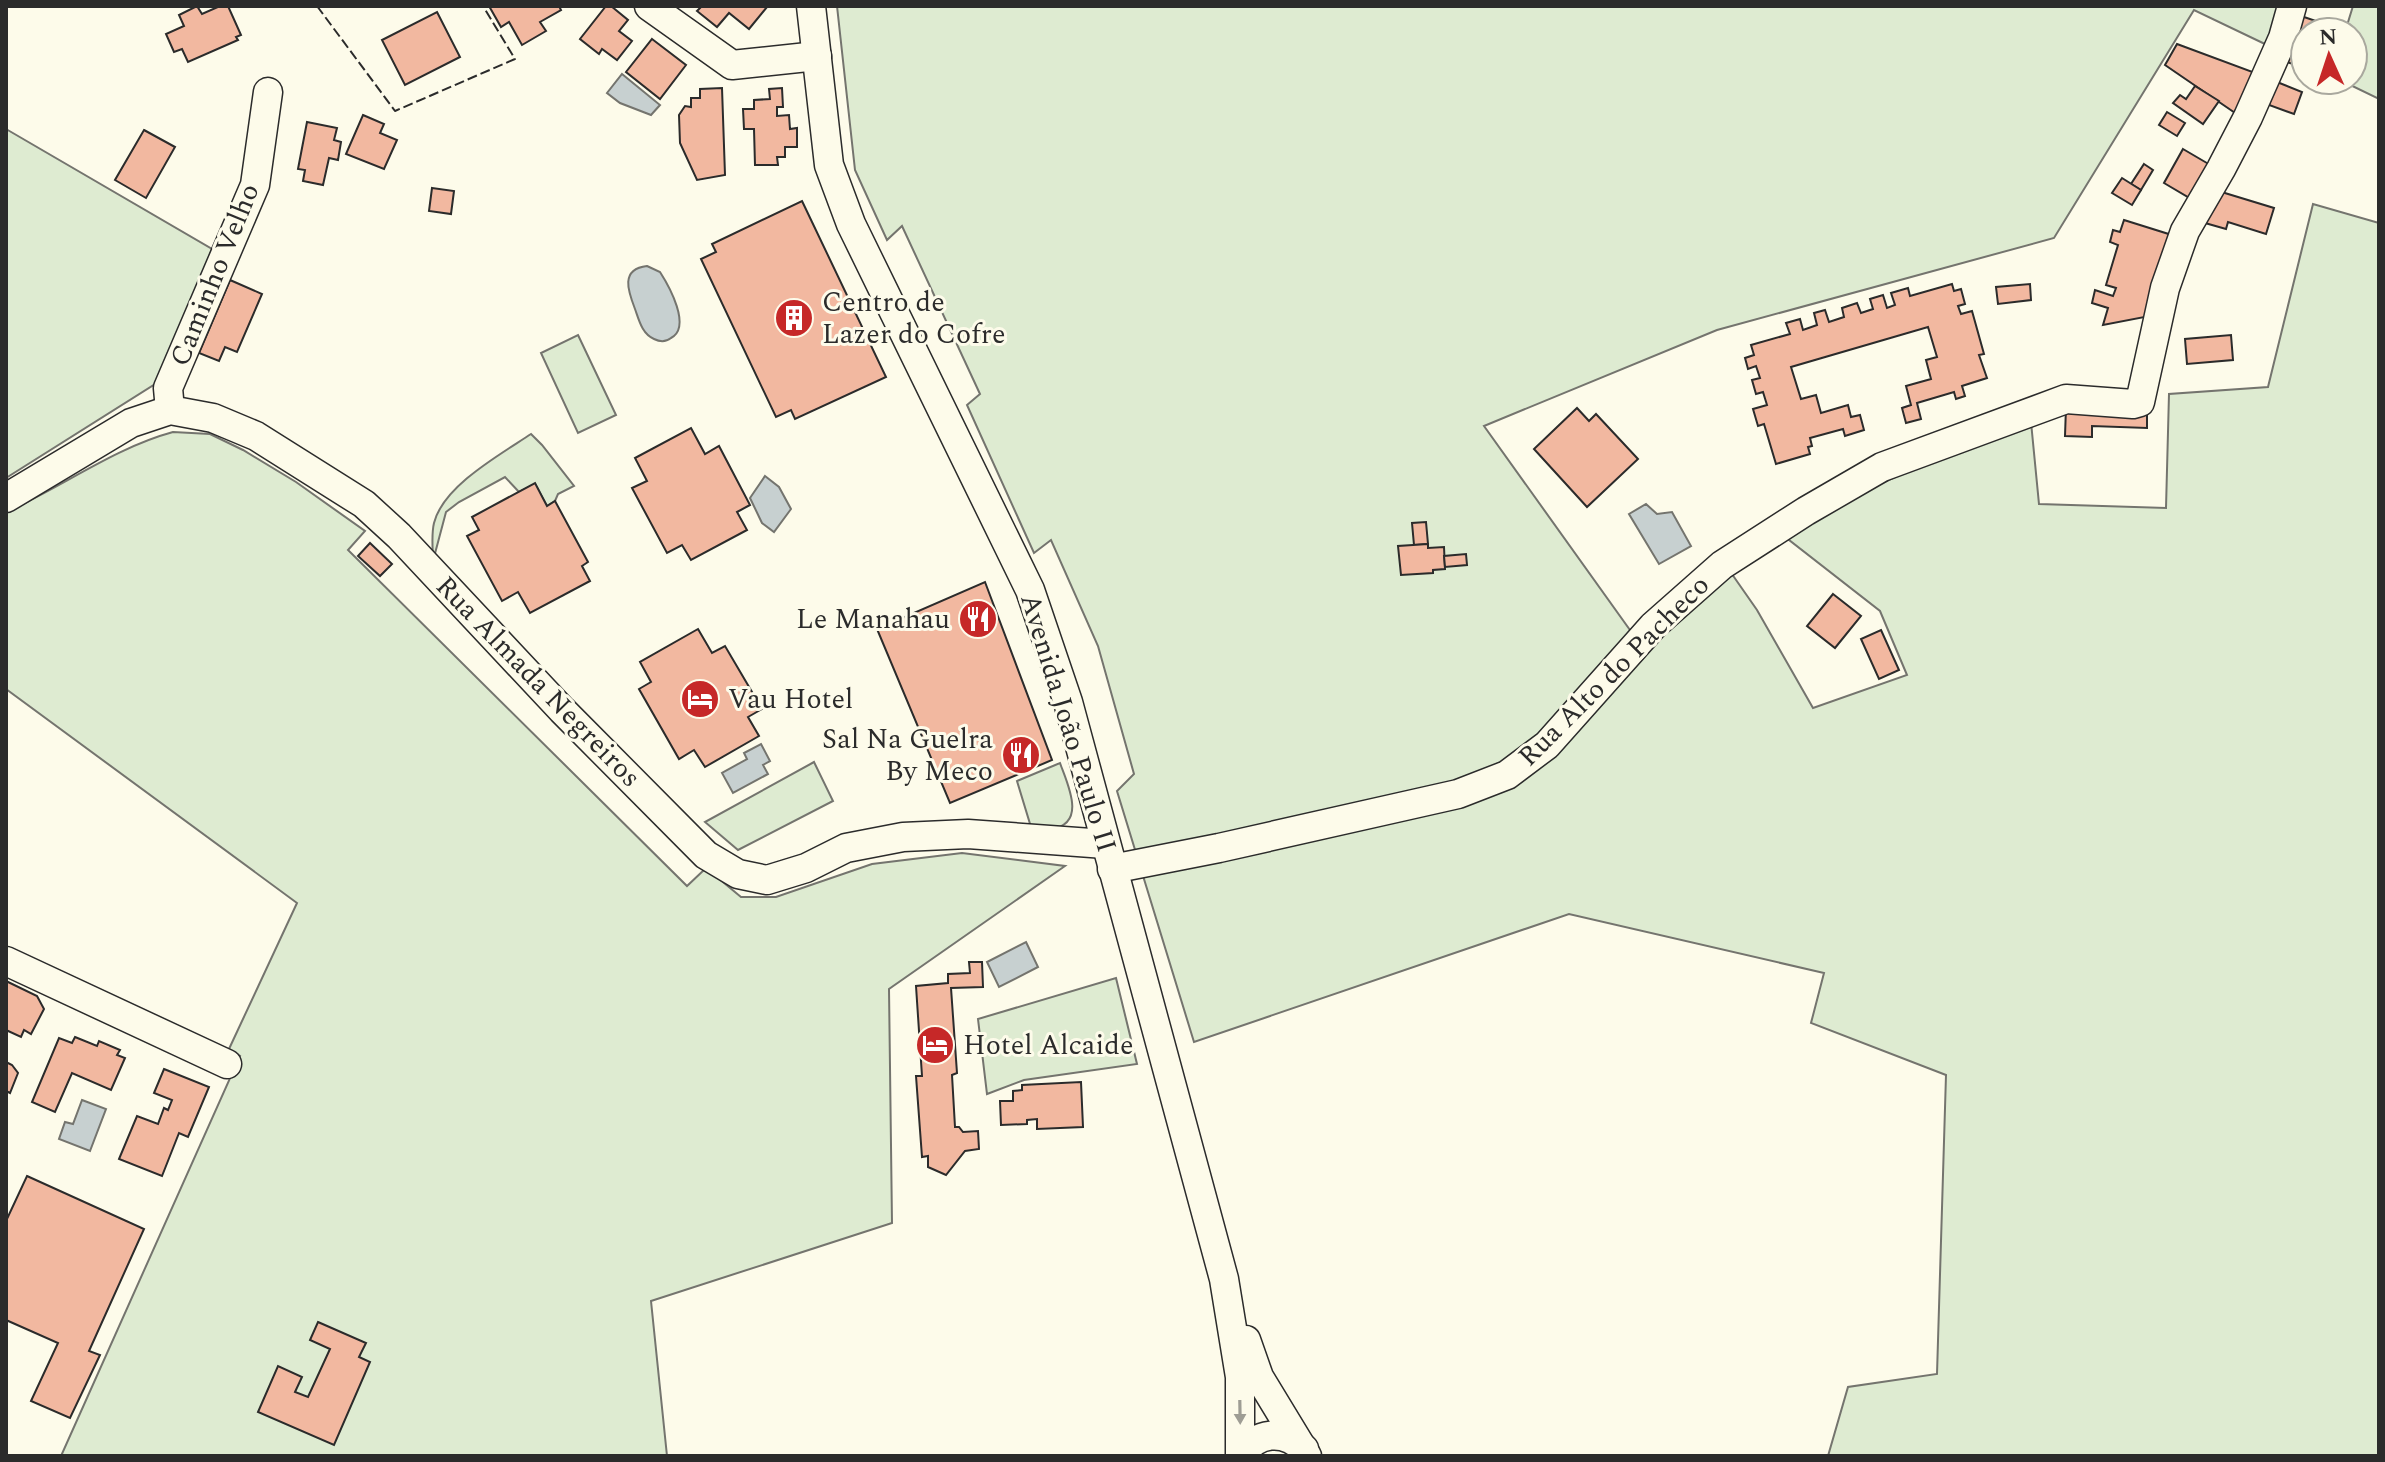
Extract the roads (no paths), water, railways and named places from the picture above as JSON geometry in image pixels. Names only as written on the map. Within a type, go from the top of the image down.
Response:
[{"type":"street","points":[[649,6],[732,65],[817,56]]},
{"type":"street","name":"Avenida João Paulo II","points":[[811,6],[829,165],[851,224],[1030,590],[1068,702],[1224,1279]]},
{"type":"street","name":"Rua Alto do Pacheco","points":[[1108,857],[1219,848],[1458,794],[1507,775],[1547,745],[1653,626],[1722,565],[1806,511],[1882,467],[2066,399],[2140,402],[2165,288],[2185,231],[2248,117],[2283,38],[2292,6]]},
{"type":"street","name":"Caminho Velho","points":[[170,410],[168,388],[255,185],[268,92]]},
{"type":"street","name":"Rua Almada Negreiros","points":[[6,498],[131,423],[170,410],[213,418],[256,436],[364,504],[399,536],[562,710],[706,855],[738,874],[767,880],[806,868],[846,848],[903,837],[968,834],[1108,857]]},
{"type":"street","points":[[6,961],[227,1064]]},
{"type":"street","points":[[1224,1279],[1259,1377],[1307,1453]]},
{"type":"street","points":[[1224,1279],[1240,1377],[1241,1456]]},
{"type":"street","points":[[1241,1456],[1255,1440],[1269,1435],[1284,1436],[1307,1453]]},
{"type":"place","name":"Centro de Lazer do Cofre","points":[[794,318]]},
{"type":"place","name":"Le Manahau","points":[[978,619]]},
{"type":"place","name":"Vau Hotel","points":[[700,699]]},
{"type":"place","name":"Sal Na Guelra By Meco","points":[[1021,755]]},
{"type":"place","name":"Hotel Alcaide","points":[[935,1045]]}]
